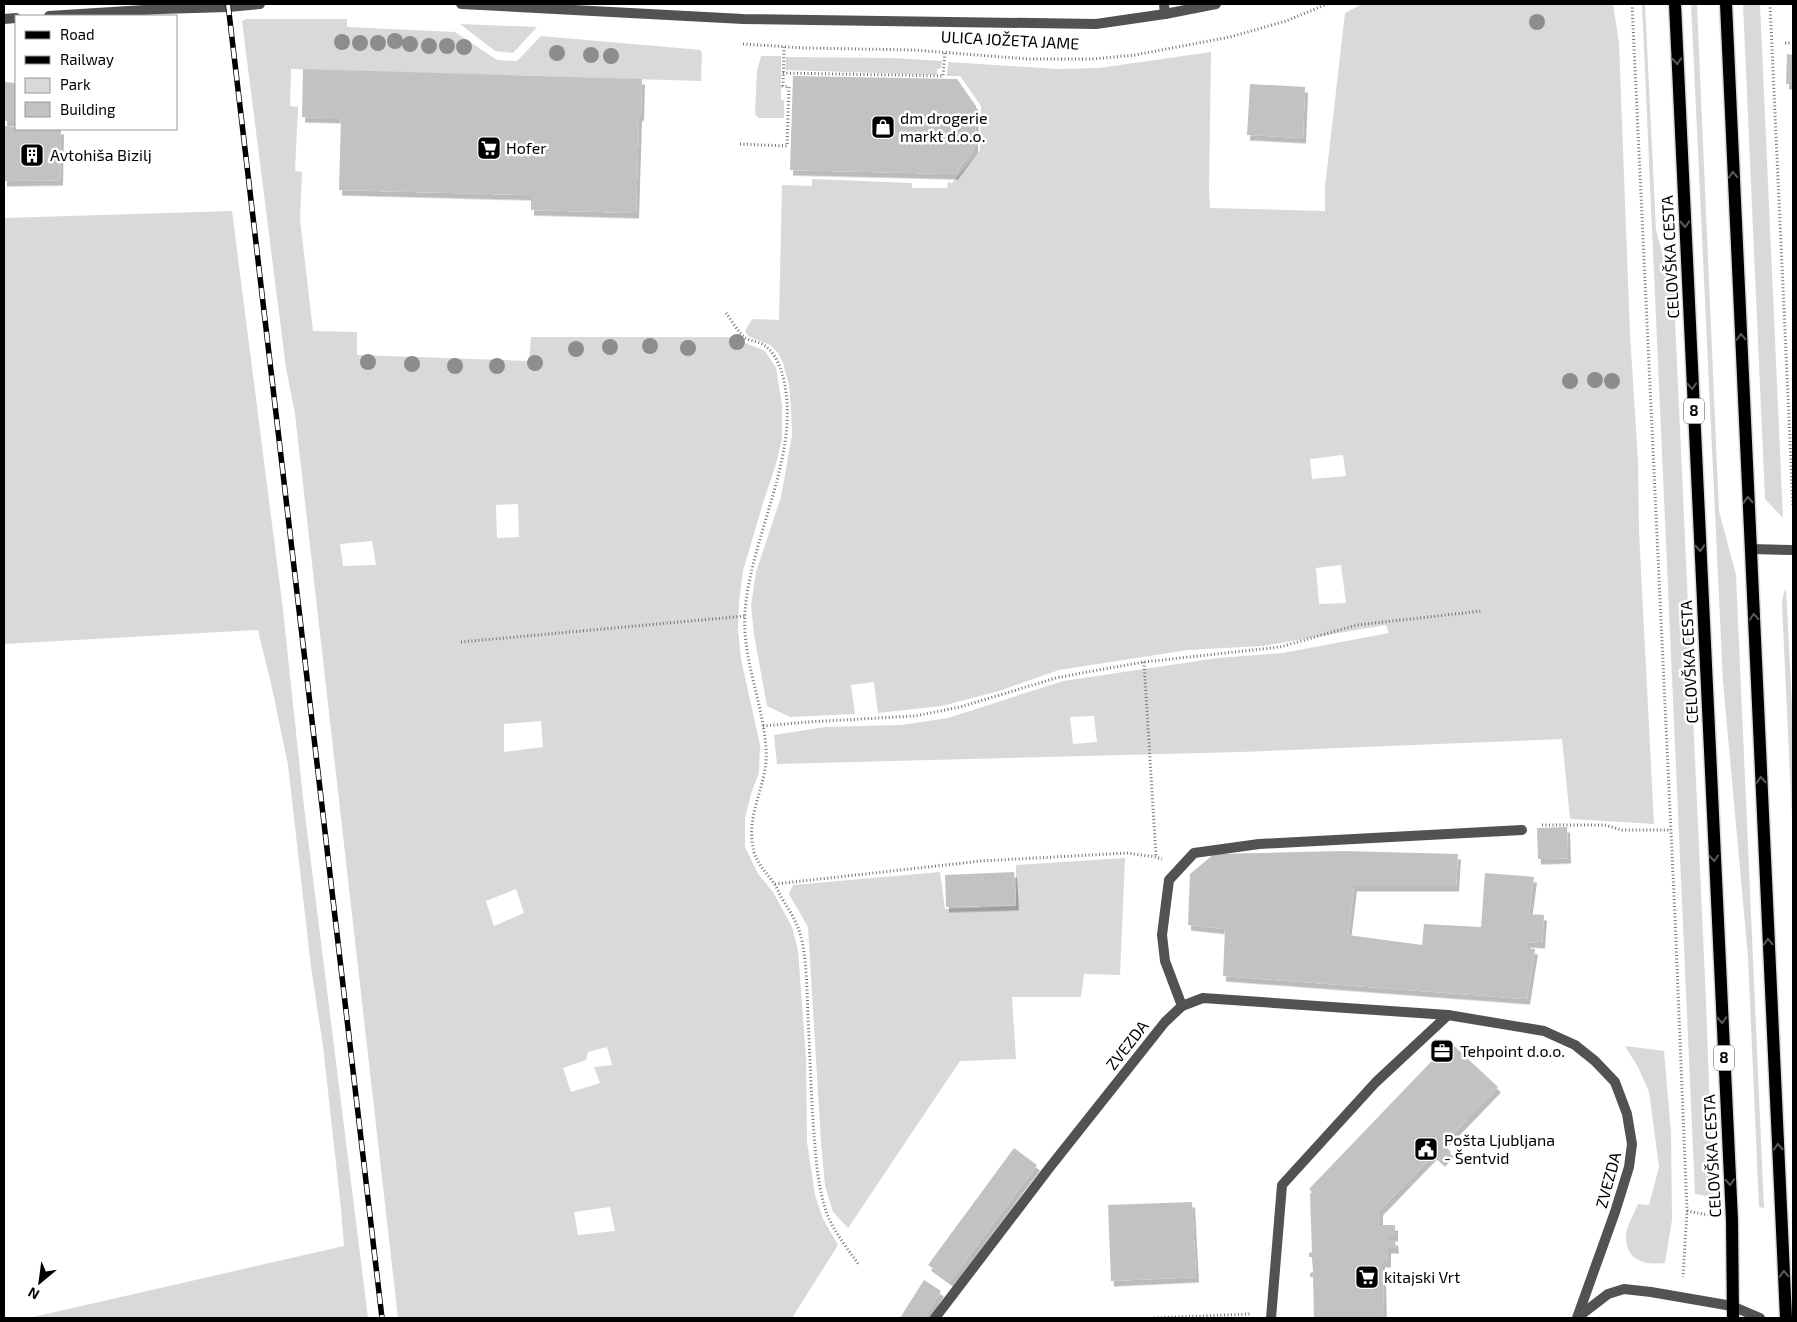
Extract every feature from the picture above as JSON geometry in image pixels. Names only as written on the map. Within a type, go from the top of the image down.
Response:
[{"type":"main road","points":[[1726,4],[1786,1318]]},
{"type":"main road","name":"CELOVŠKA CESTA","points":[[1674,7],[1732,1220],[1733,1312]]},
{"type":"street","points":[[65,15],[260,4]]},
{"type":"street","name":"ULICA JOŽETA JAME","points":[[461,4],[743,19],[1096,24],[1164,9],[1216,4]]},
{"type":"street","points":[[1750,548],[1793,550]]},
{"type":"street","points":[[1182,1006],[1165,961],[1162,935],[1169,880],[1194,853],[1259,844],[1522,830]]},
{"type":"street","name":"ZVEZDA","points":[[935,1318],[1050,1167],[1166,1022],[1182,1006],[1203,998],[1448,1016],[1544,1031],[1576,1045],[1595,1061],[1615,1082],[1627,1114],[1632,1144],[1629,1167],[1615,1212],[1577,1318]]},
{"type":"street","points":[[1271,1316],[1282,1184],[1376,1082],[1448,1016]]},
{"type":"street","points":[[1577,1318],[1608,1294],[1624,1289],[1652,1292],[1760,1318]]},
{"type":"path","name":"ULICA JOŽETA JAME","points":[[743,44],[784,47],[914,50],[1028,59],[1092,59],[1134,56],[1192,46],[1261,30],[1327,4]]},
{"type":"path","name":"CELOVŠKA CESTA","points":[[1632,4],[1687,1211],[1684,1255]]},
{"type":"path","points":[[1770,4],[1793,506]]},
{"type":"path","points":[[1785,43],[1793,43]]},
{"type":"path","points":[[740,144],[787,146],[789,87],[783,86],[784,47]]},
{"type":"path","points":[[783,73],[943,76],[945,53]]},
{"type":"path","points":[[726,314],[744,337],[764,345],[773,354],[781,370],[786,400],[788,429],[783,458],[752,562],[745,616],[746,652],[763,726],[766,748],[766,770],[754,809],[751,829],[760,868],[774,884],[798,923],[806,980],[812,1110],[819,1182],[827,1213],[834,1228],[859,1266]]},
{"type":"path","points":[[763,726],[916,716],[960,707],[1056,678],[1144,662],[1280,647],[1356,625],[1481,612]]},
{"type":"path","points":[[460,642],[745,616]]},
{"type":"path","points":[[1144,662],[1156,856]]},
{"type":"path","points":[[1522,830],[1535,825],[1605,825],[1622,830],[1671,830]]},
{"type":"path","points":[[774,884],[981,861],[1127,854],[1156,856],[1180,869]]},
{"type":"path","points":[[1154,1318],[1271,1316]]},
{"type":"green space","points":[[1362,4],[1613,4],[1619,43],[1630,334],[1638,461],[1639,532],[1654,824],[1570,819],[1562,739],[1240,752],[777,764],[774,735],[825,727],[901,725],[948,718],[1063,681],[1218,658],[1283,653],[1389,633],[1386,625],[1263,646],[1188,650],[1059,670],[999,691],[942,706],[878,713],[874,682],[851,685],[855,714],[790,717],[767,706],[754,635],[751,605],[756,572],[781,497],[792,435],[789,385],[783,363],[778,353],[770,345],[748,336],[745,331],[752,319],[779,320],[782,185],[812,186],[812,179],[912,183],[912,188],[947,188],[948,182],[952,183],[980,150],[981,106],[960,76],[947,76],[948,62],[1057,69],[1099,68],[1211,52],[1210,208],[1325,211],[1325,187],[1345,13]],"holes":[[[1343,455],[1346,476],[1312,479],[1310,459]],[[1341,565],[1346,603],[1319,604],[1316,568]],[[1094,716],[1097,742],[1073,744],[1070,717]]]},
{"type":"green space","points":[[1642,4],[1645,4],[1656,230],[1664,261],[1673,275],[1706,1001],[1713,1197],[1695,1194]]},
{"type":"green space","points":[[1691,4],[1697,4],[1719,511],[1736,575],[1764,1208],[1759,1207],[1748,957],[1723,682]]},
{"type":"green space","points":[[1743,4],[1760,4],[1783,518],[1765,499]]},
{"type":"green space","points":[[246,19],[347,19],[347,27],[455,32],[497,60],[517,61],[541,36],[701,50],[701,81],[291,69],[290,106],[298,107],[295,171],[302,172],[300,219],[313,331],[357,332],[357,355],[529,361],[531,337],[730,337],[765,351],[776,368],[782,405],[782,439],[743,571],[739,602],[738,629],[741,659],[760,745],[759,773],[745,818],[745,847],[758,874],[773,892],[792,927],[798,950],[806,1058],[807,1142],[815,1195],[823,1219],[838,1245],[792,1318],[398,1318],[295,414],[286,368],[242,21]],"holes":[[[518,504],[519,537],[497,538],[496,505]],[[372,541],[376,565],[343,566],[340,544]],[[541,721],[543,747],[504,752],[504,724]],[[516,889],[524,913],[494,926],[486,901]],[[607,1047],[612,1065],[594,1067],[600,1083],[571,1092],[563,1068],[586,1060],[588,1052]],[[610,1207],[615,1231],[578,1235],[574,1212]]]},
{"type":"green space","points":[[460,24],[537,27],[513,53],[495,51]]},
{"type":"green space","points":[[761,56],[781,56],[781,100],[784,100],[784,118],[759,118],[755,114],[757,70]]},
{"type":"green space","points":[[786,57],[893,58],[942,61],[941,68],[937,69],[937,75],[785,70]]},
{"type":"green space","points":[[232,211],[283,610],[304,807],[368,1318],[29,1318],[344,1246],[323,1046],[311,967],[288,765],[258,630],[4,644],[4,218]]},
{"type":"green space","points":[[1786,588],[1793,725],[1793,841],[1782,604]]},
{"type":"green space","points":[[1125,858],[1120,975],[1084,974],[1081,997],[1012,997],[1016,1059],[960,1061],[848,1228],[833,1212],[825,1186],[808,927],[789,894],[793,885],[940,872],[945,909],[1016,906],[1016,865]]},
{"type":"green space","points":[[1625,1046],[1664,1051],[1671,1133],[1672,1220],[1665,1263],[1651,1263],[1639,1260],[1630,1253],[1627,1247],[1626,1235],[1628,1226],[1638,1204],[1649,1205],[1659,1167],[1649,1092],[1638,1067]]},
{"type":"building","points":[[1787,54],[1793,55],[1793,84],[1786,84]]},
{"type":"building","name":"Hofer","points":[[303,69],[642,79],[636,213],[531,210],[531,195],[339,190],[341,118],[302,117]]},
{"type":"building","name":"dm drogerie markt d.o.o.","points":[[793,76],[957,79],[976,106],[975,147],[955,174],[790,170]]},
{"type":"building","points":[[4,82],[15,83],[15,121],[4,121]]},
{"type":"building","points":[[1250,84],[1305,87],[1303,138],[1247,135]]},
{"type":"building","name":"Avtohiša Bizilj","points":[[4,126],[15,127],[15,130],[61,130],[60,180],[4,181]]},
{"type":"building","points":[[1567,827],[1568,858],[1538,859],[1537,828]]},
{"type":"building","points":[[1344,851],[1458,854],[1456,886],[1354,886],[1348,935],[1422,945],[1424,924],[1481,927],[1485,873],[1534,877],[1529,914],[1544,915],[1542,943],[1527,942],[1528,948],[1535,949],[1527,999],[1223,976],[1225,929],[1188,925],[1190,874],[1214,854]]},
{"type":"building","points":[[1014,872],[1016,905],[946,907],[945,875]]},
{"type":"building","points":[[1450,1042],[1498,1087],[1443,1144],[1451,1152],[1442,1161],[1434,1154],[1380,1210],[1380,1225],[1395,1225],[1395,1236],[1388,1236],[1388,1240],[1395,1240],[1396,1248],[1388,1248],[1388,1262],[1382,1262],[1382,1271],[1385,1272],[1385,1276],[1383,1276],[1384,1318],[1314,1318],[1313,1277],[1310,1277],[1310,1273],[1313,1272],[1312,1257],[1309,1257],[1309,1253],[1312,1252],[1310,1194],[1312,1192],[1309,1189]]},
{"type":"building","points":[[1014,1148],[1037,1165],[950,1281],[928,1265]]},
{"type":"building","points":[[1192,1202],[1196,1277],[1111,1281],[1108,1205]]},
{"type":"building","points":[[924,1280],[941,1291],[924,1318],[900,1318]]},
{"type":"railway","points":[[228,4],[382,1318]]},
{"type":"place","name":"dm drogerie markt d.o.o.","points":[[883,127]]},
{"type":"place","name":"Hofer","points":[[489,148]]},
{"type":"place","name":"Avtohiša Bizilj","points":[[32,155]]},
{"type":"place","name":"Tehpoint d.o.o.","points":[[1442,1051]]},
{"type":"place","name":"Pošta Ljubljana - Šentvid","points":[[1426,1149]]},
{"type":"place","name":"kitajski Vrt","points":[[1367,1277]]}]
